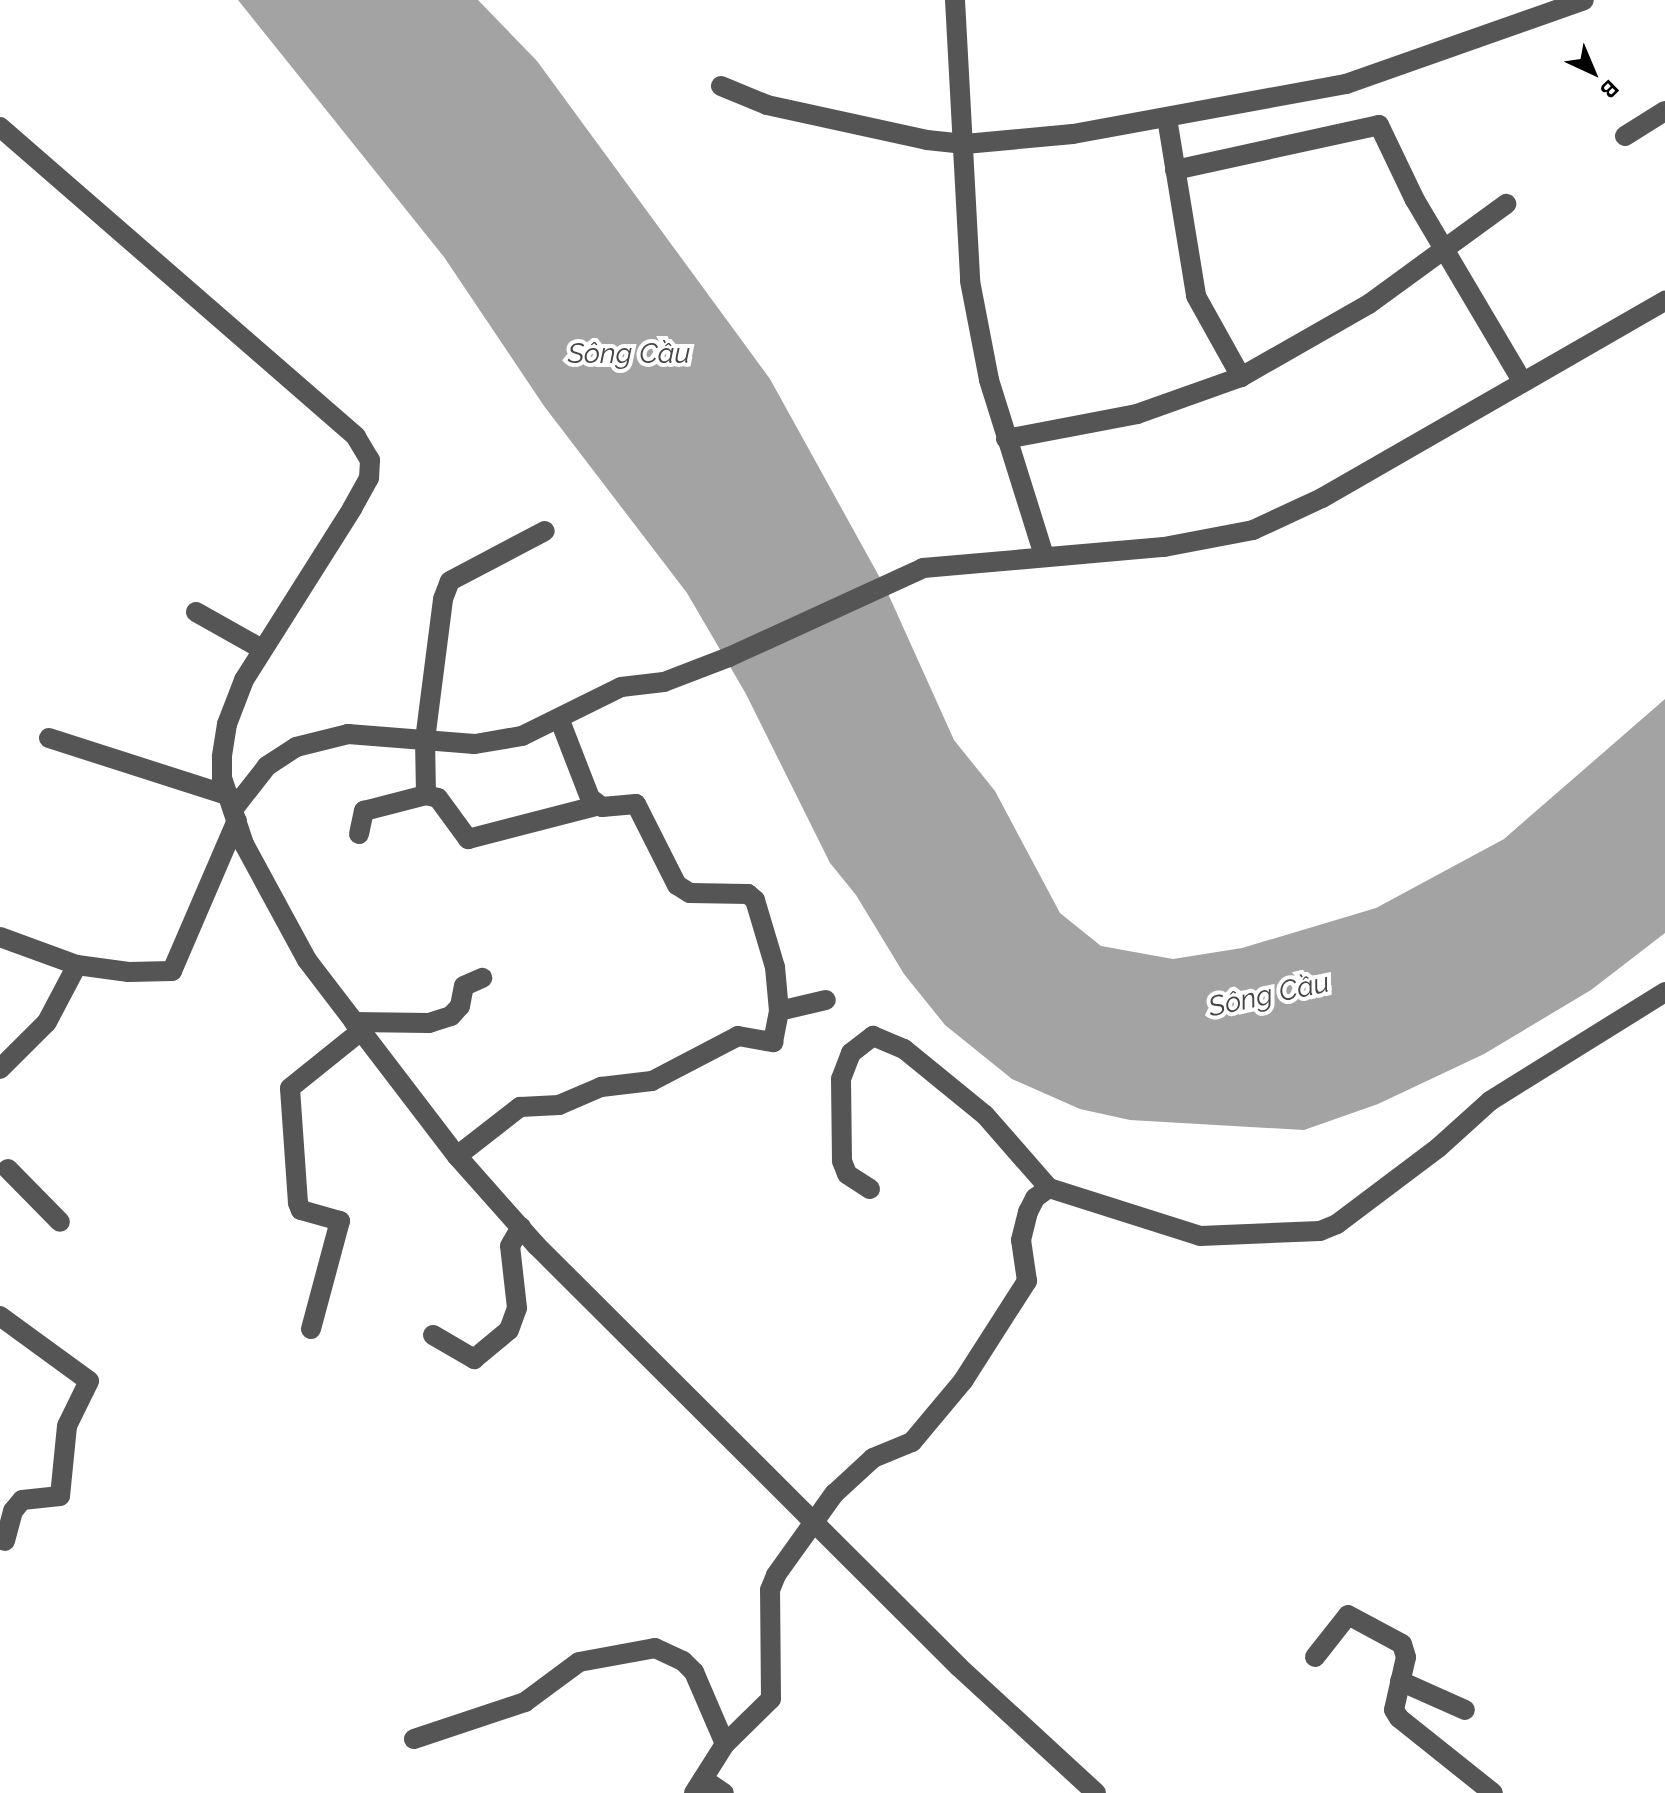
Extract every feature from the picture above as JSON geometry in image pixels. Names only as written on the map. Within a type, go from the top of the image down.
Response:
[{"type":"street","points":[[955,0],[965,144],[968,270],[989,380],[1044,555]]},
{"type":"street","points":[[721,86],[767,105],[867,131],[965,144],[1073,134],[1346,84],[1584,0]]},
{"type":"street","points":[[1625,136],[1665,111]]},
{"type":"street","points":[[1167,118],[1196,296],[1241,377]]},
{"type":"street","points":[[1175,170],[1379,125],[1446,251],[1522,381]]},
{"type":"street","points":[[0,127],[356,437],[370,460],[369,478],[262,649],[227,724],[222,778],[262,884],[307,960],[457,1156],[521,1227],[1032,1738],[1096,1793]]},
{"type":"street","points":[[1006,439],[1137,414],[1241,377],[1369,304],[1446,251],[1506,204]]},
{"type":"street","points":[[0,937],[77,965],[129,972],[172,971],[234,808],[267,766],[296,747],[348,734],[497,742],[522,736],[621,687],[664,682],[729,657],[923,568],[1218,540],[1253,530],[1322,498],[1665,301]]},
{"type":"street","points":[[426,795],[425,740],[443,599],[450,581],[545,531]]},
{"type":"street","points":[[196,612],[262,649]]},
{"type":"street","points":[[559,718],[596,806]]},
{"type":"street","points":[[49,738],[234,808]]},
{"type":"street","points":[[359,834],[364,811],[426,795],[438,798],[468,839],[596,806],[636,804],[684,890],[748,894],[755,900],[775,967],[779,1011],[773,1042],[738,1036],[652,1081],[601,1087],[559,1105],[520,1107],[457,1156]]},
{"type":"street","points":[[0,1069],[47,1022],[77,965]]},
{"type":"street","points":[[311,1329],[340,1221],[301,1210],[298,1203],[290,1088],[358,1027],[429,1023],[451,1016],[460,1006],[464,986],[482,978]]},
{"type":"street","points":[[870,1189],[847,1174],[842,1161],[841,1079],[851,1053],[873,1036],[904,1049],[985,1115],[1049,1188],[1200,1236],[1320,1231],[1337,1224],[1428,1156],[1490,1101],[1665,992]]},
{"type":"street","points":[[779,1011],[826,1000]]},
{"type":"street","points":[[3,1164],[60,1222]]},
{"type":"street","points":[[724,1793],[698,1786],[725,1744],[771,1699],[770,1590],[813,1521],[865,1464],[912,1442],[963,1381],[1027,1281],[1021,1240],[1035,1198],[1049,1188]]},
{"type":"street","points":[[433,1335],[474,1359],[509,1330],[518,1298],[510,1246],[521,1227]]},
{"type":"street","points":[[0,1316],[89,1381],[67,1426],[60,1496],[22,1500],[13,1511],[5,1541]]},
{"type":"street","points":[[1315,1657],[1344,1619],[1353,1615],[1402,1644],[1406,1657],[1394,1710],[1399,1718],[1493,1793]]},
{"type":"street","points":[[414,1739],[525,1702],[579,1662],[655,1648],[671,1653],[694,1672],[725,1744]]},
{"type":"street","points":[[1400,1681],[1465,1710]]},
{"type":"water","name":"Sông Cầu","points":[[238,0],[478,0],[537,61],[770,379],[885,587],[954,740],[995,791],[1060,913],[1101,946],[1173,959],[1242,948],[1376,908],[1504,839],[1665,699],[1665,933],[1591,990],[1484,1054],[1378,1104],[1304,1130],[1130,1120],[1080,1109],[1012,1079],[945,1025],[904,974],[856,895],[830,863],[746,694],[687,593],[544,406],[444,257]]}]
